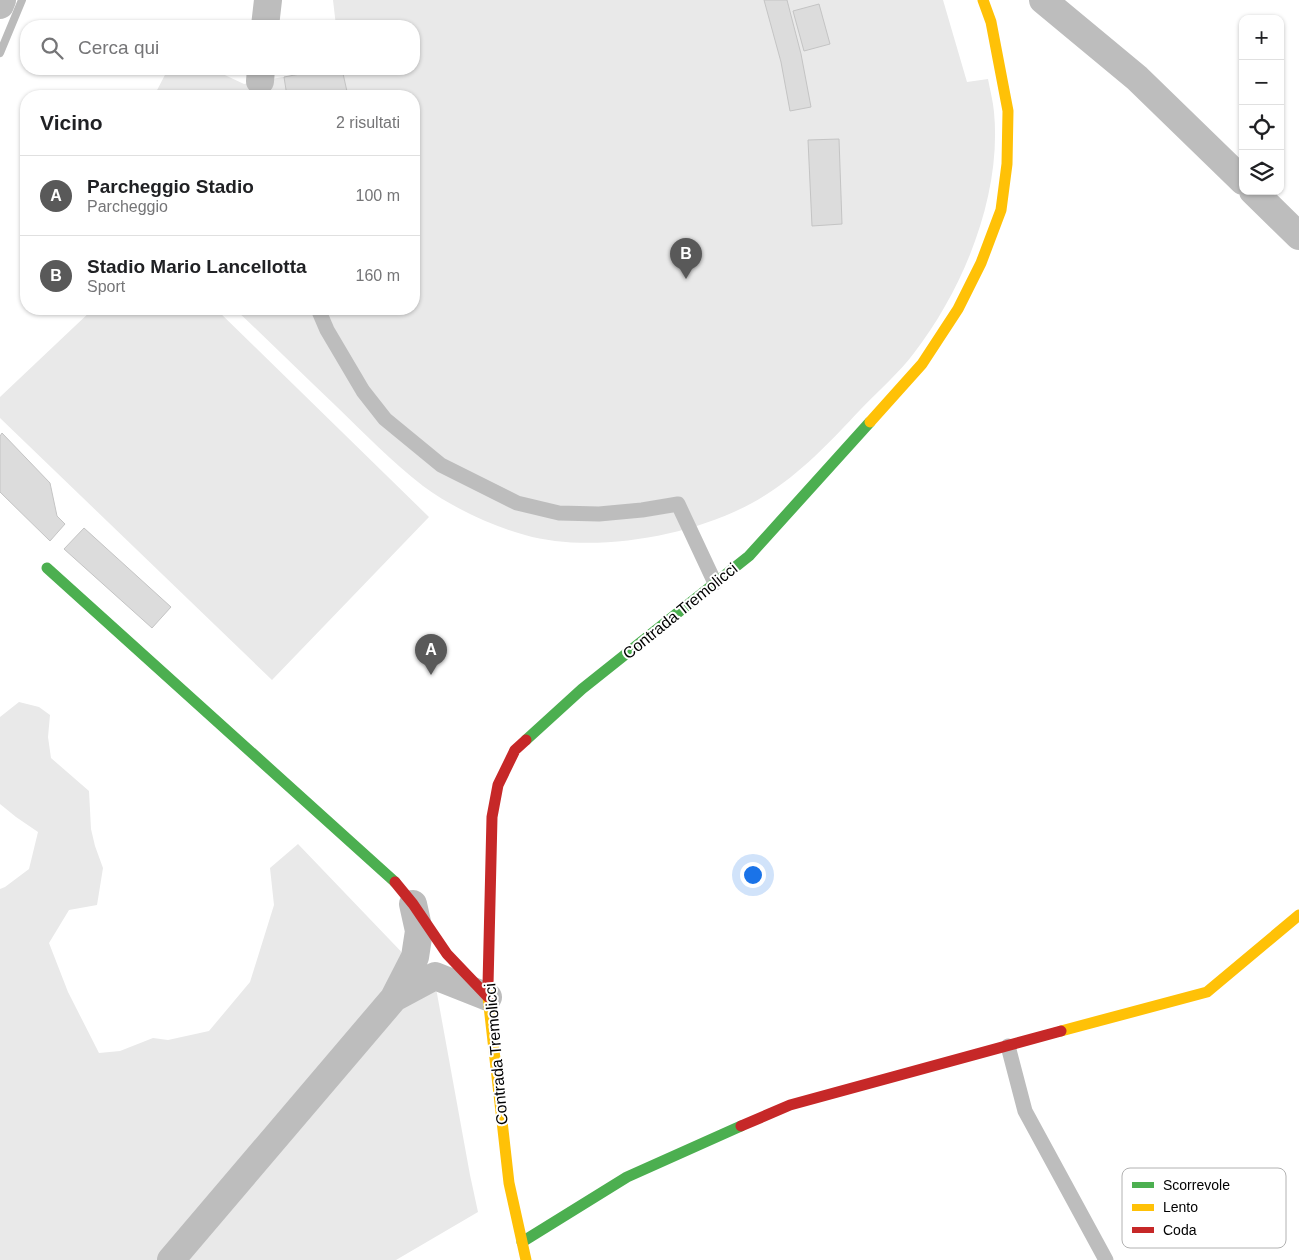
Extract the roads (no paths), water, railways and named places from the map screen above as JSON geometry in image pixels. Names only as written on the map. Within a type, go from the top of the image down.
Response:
[{"type":"street","points":[[0,5],[2,0]]},
{"type":"street","points":[[266,20],[268,0]]},
{"type":"street","name":"Contrada Tremolicci","points":[[526,1260],[509,1184],[488,997],[492,817],[498,785],[515,750],[582,689],[749,556],[922,364],[958,309],[981,263],[1000,210],[1007,164],[1008,111],[991,22],[983,0]]},
{"type":"street","points":[[1043,0],[1137,78],[1239,177]]},
{"type":"street","points":[[1257,195],[1299,236]]},
{"type":"street","points":[[47,568],[397,884],[413,904],[442,959]]},
{"type":"street","points":[[394,998],[416,957],[419,931],[413,904]]},
{"type":"street","points":[[522,1242],[627,1177],[790,1105],[1207,992],[1299,914]]},
{"type":"street","points":[[416,957],[429,947],[488,997]]},
{"type":"street","points":[[171,1260],[394,998],[442,959]]},
{"type":"lane","points":[[321,315],[327,330],[363,391],[385,419],[441,465],[517,503],[559,513],[599,514],[678,504],[715,583]]},
{"type":"lane","points":[[1008,1046],[1025,1111],[1106,1260]]},
{"type":"waterway","points":[[0,53],[22,0]]},
{"type":"place","name":"Stadio Mario Lancellotta","points":[[686,279]]},
{"type":"place","name":"Parcheggio Stadio","points":[[431,675]]}]
